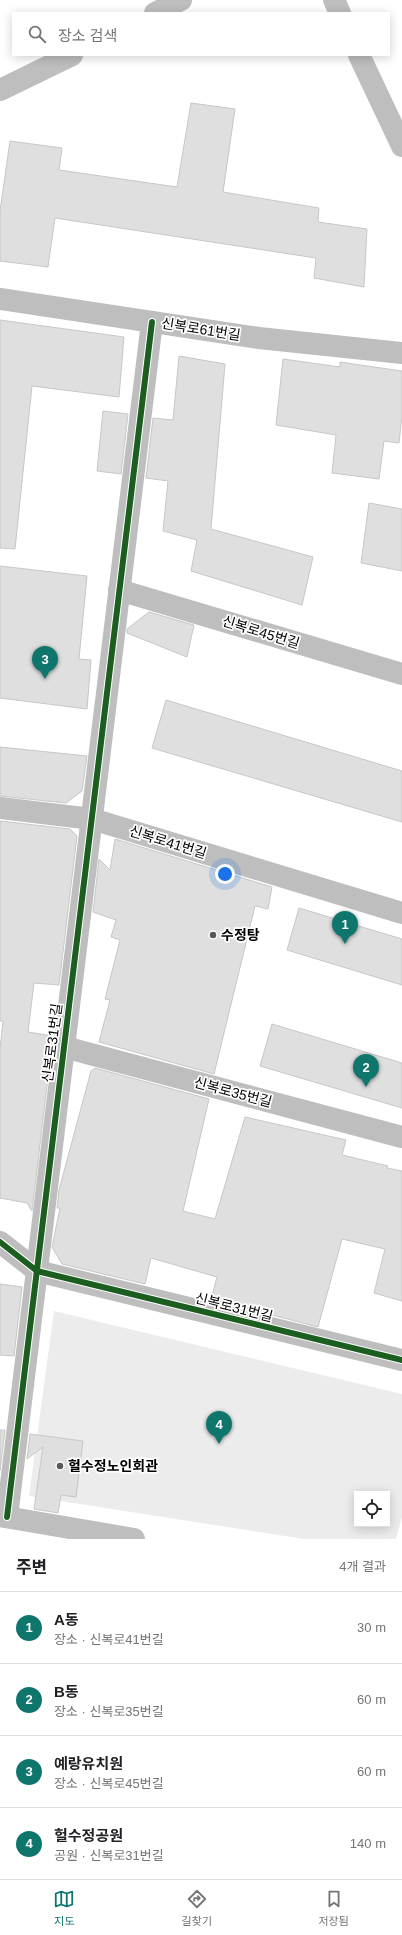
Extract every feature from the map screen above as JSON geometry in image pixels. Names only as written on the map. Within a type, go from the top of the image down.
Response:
[{"type":"street","points":[[157,12],[181,0]]},
{"type":"street","points":[[334,0],[340,12]]},
{"type":"street","points":[[0,90],[70,56]]},
{"type":"street","points":[[359,56],[402,146]]},
{"type":"street","name":"신복로61번길","points":[[0,299],[259,338],[402,353]]},
{"type":"street","name":"신복로31번길","points":[[37,1271],[152,322]]},
{"type":"street","name":"신복로45번길","points":[[119,590],[402,674]]},
{"type":"street","name":"신복로41번길","points":[[0,808],[92,819],[402,913]]},
{"type":"street","name":"신복로35번길","points":[[64,1047],[402,1137]]},
{"type":"street","name":"신복로31번길","points":[[0,1242],[37,1271],[402,1360]]},
{"type":"street","points":[[37,1271],[3,1516],[134,1539]]},
{"type":"shaded area","points":[[54,1311],[402,1394],[402,1517],[396,1539],[304,1539],[29,1496]]},
{"type":"building","points":[[191,103],[235,109],[223,192],[319,208],[318,222],[367,229],[364,287],[314,278],[316,258],[55,218],[48,267],[0,261],[0,211],[10,141],[62,148],[59,170],[177,187]]},
{"type":"building","points":[[0,320],[124,337],[119,397],[32,386],[15,549],[0,548]]},
{"type":"building","points":[[179,356],[225,364],[211,529],[313,557],[302,605],[191,571],[197,540],[163,531],[168,481],[146,478],[153,418],[173,420]]},
{"type":"building","points":[[283,359],[340,367],[340,362],[402,371],[402,416],[399,443],[384,441],[379,479],[332,473],[336,435],[276,425]]},
{"type":"building","points":[[103,411],[128,414],[121,474],[97,471]]},
{"type":"building","points":[[369,503],[402,509],[402,571],[361,563]]},
{"type":"building","points":[[0,566],[87,576],[79,659],[91,660],[87,709],[0,698]]},
{"type":"building","points":[[149,612],[194,625],[187,657],[127,633],[127,629]]},
{"type":"building","points":[[166,700],[402,771],[402,822],[152,748]]},
{"type":"building","points":[[0,747],[87,756],[82,791],[66,803],[0,796]]},
{"type":"building","points":[[0,821],[70,829],[77,836],[59,985],[34,983],[28,1032],[53,1036],[32,1211],[27,1203],[0,1198],[0,1049],[3,1021],[0,1021]]},
{"type":"building","points":[[115,839],[272,887],[268,909],[255,906],[214,1074],[99,1042],[110,1000],[105,999],[120,940],[111,937],[116,920],[93,912],[99,859],[110,870]]},
{"type":"building","points":[[299,908],[402,939],[402,985],[287,950]]},
{"type":"building","points":[[272,1024],[402,1063],[402,1108],[260,1066]]},
{"type":"building","points":[[95,1068],[209,1099],[183,1211],[215,1219],[245,1117],[346,1140],[342,1155],[388,1166],[387,1168],[402,1171],[402,1301],[374,1293],[385,1249],[342,1239],[318,1327],[211,1299],[217,1277],[151,1258],[145,1284],[62,1264],[52,1247],[60,1208],[57,1208],[59,1190],[91,1071]]},
{"type":"building","points":[[0,1284],[22,1287],[14,1356],[0,1355]]},
{"type":"building","points":[[0,1430],[5,1430],[0,1471]]},
{"type":"building","name":"헐수정노인회관","points":[[30,1434],[83,1441],[76,1497],[61,1495],[58,1513],[34,1509],[43,1447],[27,1459]]},
{"type":"cycle path","points":[[7,1517],[152,322]]},
{"type":"cycle path","points":[[0,1242],[37,1271],[402,1360]]},
{"type":"place","name":"예랑유치원","points":[[45,679]]},
{"type":"place","name":"수정탕","points":[[213,935]]},
{"type":"place","name":"A동","points":[[345,944]]},
{"type":"place","name":"B동","points":[[366,1087]]},
{"type":"place","name":"헐수정공원","points":[[219,1444]]},
{"type":"place","name":"헐수정노인회관","points":[[60,1466]]}]
